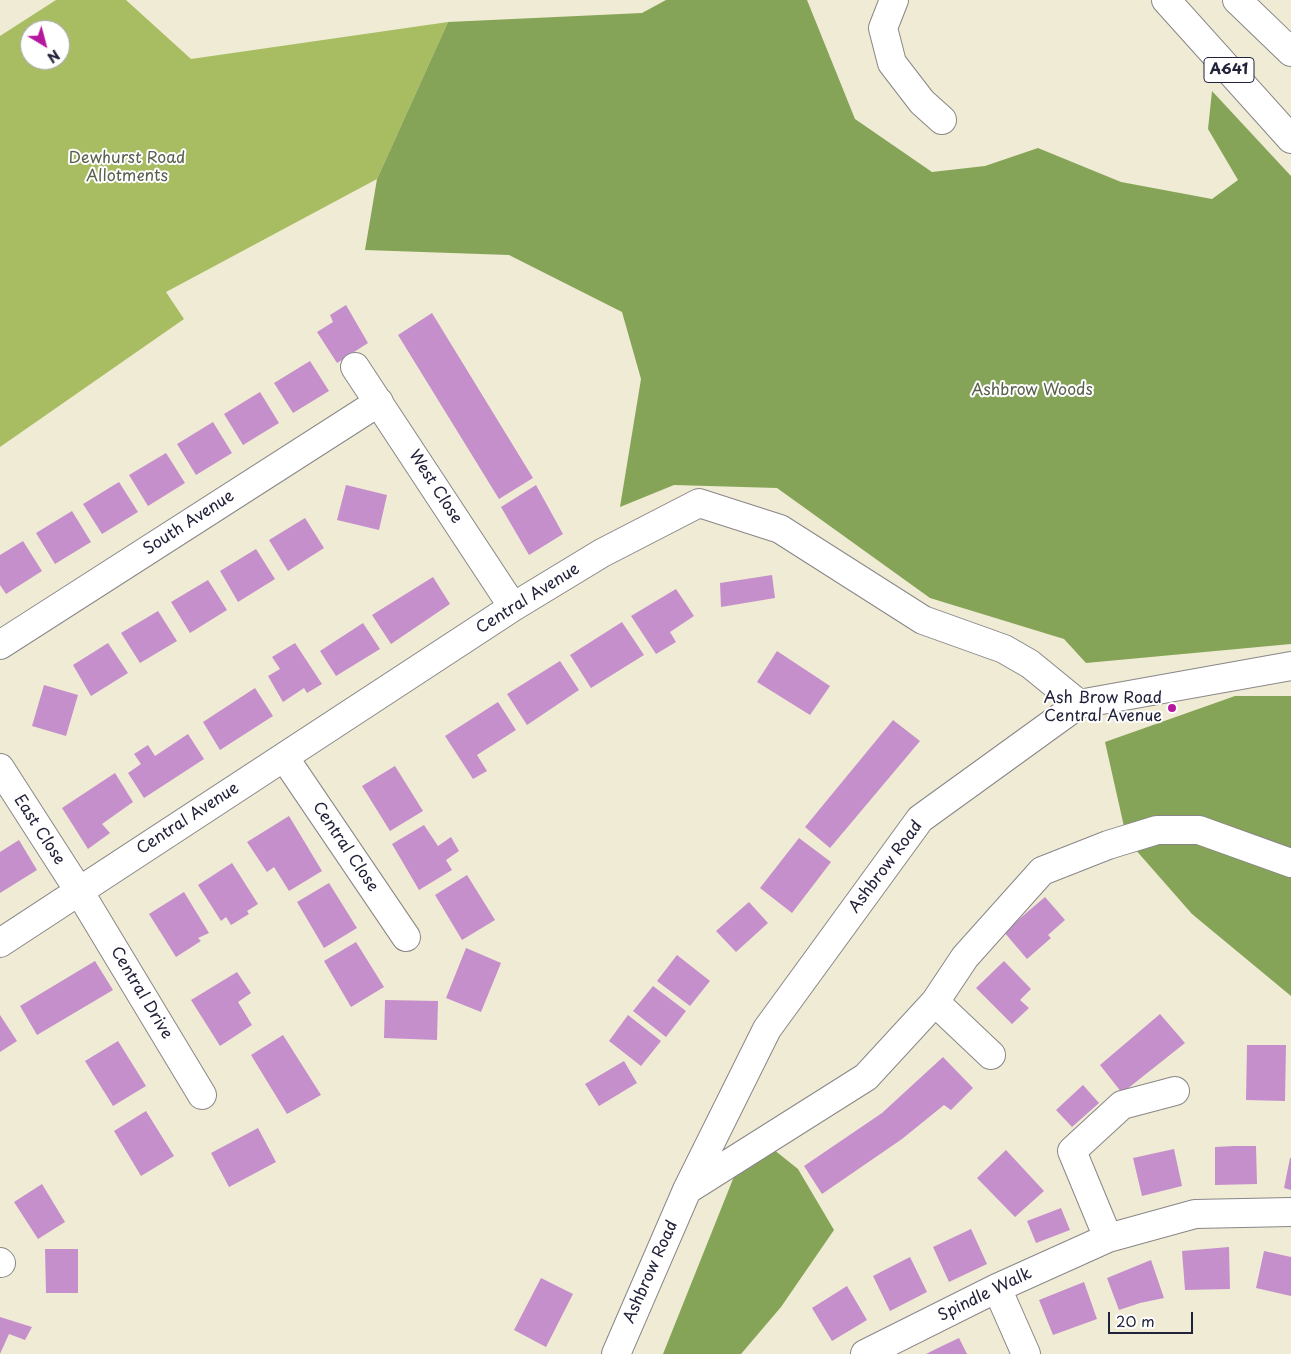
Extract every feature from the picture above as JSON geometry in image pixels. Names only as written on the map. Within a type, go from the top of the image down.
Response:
[{"type":"street","points":[[894,0],[883,28],[892,62],[922,102],[942,120]]},
{"type":"street","name":"A641","points":[[1166,0],[1291,139]]},
{"type":"street","points":[[1237,0],[1291,52]]},
{"type":"street","name":"West Close","points":[[355,367],[513,607]]},
{"type":"street","name":"South Avenue","points":[[0,645],[379,402]]},
{"type":"street","name":"Central Avenue","points":[[0,943],[513,607],[602,553],[699,503],[780,528],[922,620],[1004,649],[1030,664],[1079,704]]},
{"type":"street","name":"Ashbrow Road","points":[[616,1354],[687,1190],[767,1029],[920,819],[1079,704],[1291,666]]},
{"type":"street","name":"Central Close","points":[[284,757],[406,937]]},
{"type":"street","name":"East Close","points":[[0,768],[79,891]]},
{"type":"street","points":[[687,1190],[866,1077],[935,1002],[965,957],[1042,871],[1108,845],[1156,830],[1199,830],[1291,863]]},
{"type":"street","name":"Central Drive","points":[[79,891],[202,1095]]},
{"type":"street","points":[[935,1002],[991,1055]]},
{"type":"street","points":[[1108,1238],[1072,1151],[1122,1105],[1175,1091]]},
{"type":"street","name":"Spindle Walk","points":[[865,1354],[997,1288],[1108,1238],[1195,1214],[1291,1212]]},
{"type":"street","points":[[997,1288],[1026,1354]]},
{"type":"green space","name":"Dewhurst Road Allotments","points":[[56,0],[126,0],[191,59],[448,22],[377,179],[166,292],[184,319],[0,447],[0,36],[20,23],[20,70],[70,70],[70,20],[25,20]]},
{"type":"green space","name":"Ashbrow Woods","points":[[666,0],[807,0],[855,119],[932,172],[985,166],[1038,148],[1121,182],[1212,199],[1238,180],[1208,129],[1212,91],[1291,176],[1291,644],[1086,663],[1064,639],[930,598],[777,488],[674,485],[620,507],[641,379],[622,312],[509,255],[365,250],[377,179],[448,22],[642,13]]},
{"type":"green space","points":[[1235,696],[1291,696],[1291,996],[1192,914],[1127,840],[1105,742]]},
{"type":"green space","points":[[773,1149],[798,1169],[834,1230],[781,1307],[741,1354],[663,1354],[735,1174]]},
{"type":"building","points":[[346,305],[368,343],[337,363],[317,332],[333,322],[330,315]]},
{"type":"building","points":[[432,313],[533,478],[499,499],[398,335]]},
{"type":"building","points":[[310,361],[329,391],[293,413],[274,383]]},
{"type":"building","points":[[260,392],[279,423],[243,445],[224,414]]},
{"type":"building","points":[[213,422],[232,453],[196,475],[177,444]]},
{"type":"building","points":[[166,453],[185,483],[148,506],[129,475]]},
{"type":"building","points":[[119,482],[138,512],[102,534],[83,504]]},
{"type":"building","points":[[346,485],[387,495],[379,530],[337,520]]},
{"type":"building","points":[[536,485],[563,534],[529,555],[501,507]]},
{"type":"building","points":[[72,511],[91,542],[55,564],[36,533]]},
{"type":"building","points":[[305,518],[324,548],[288,571],[269,540]]},
{"type":"building","points":[[23,541],[42,571],[6,594],[0,585],[0,555]]},
{"type":"building","points":[[256,549],[275,579],[238,602],[220,571]]},
{"type":"building","points":[[772,575],[775,598],[721,607],[720,583]]},
{"type":"building","points":[[433,577],[450,604],[391,644],[372,615]]},
{"type":"building","points":[[208,580],[227,610],[190,633],[171,602]]},
{"type":"building","points":[[676,589],[694,616],[670,632],[676,642],[656,654],[631,616]]},
{"type":"building","points":[[158,611],[177,641],[140,663],[121,633]]},
{"type":"building","points":[[622,622],[644,655],[591,688],[570,655]]},
{"type":"building","points":[[363,623],[380,649],[336,676],[320,651]]},
{"type":"building","points":[[108,643],[128,673],[91,696],[73,665]]},
{"type":"building","points":[[295,643],[322,684],[307,693],[304,688],[283,702],[268,676],[280,669],[272,657]]},
{"type":"building","points":[[777,651],[830,686],[810,715],[757,682]]},
{"type":"building","points":[[560,661],[579,690],[527,725],[507,694]]},
{"type":"building","points":[[44,685],[78,695],[66,736],[32,726]]},
{"type":"building","points":[[255,688],[273,716],[220,750],[203,722]]},
{"type":"building","points":[[498,702],[516,730],[477,755],[487,771],[473,779],[445,736]]},
{"type":"building","points":[[893,720],[920,741],[830,848],[805,827]]},
{"type":"building","points":[[188,734],[204,759],[144,798],[128,773],[141,764],[134,754],[148,745],[155,756]]},
{"type":"building","points":[[395,766],[423,811],[390,831],[362,786]]},
{"type":"building","points":[[115,773],[133,802],[102,824],[110,833],[88,849],[62,808]]},
{"type":"building","points":[[289,816],[322,871],[289,891],[274,867],[267,872],[247,842]]},
{"type":"building","points":[[424,825],[438,846],[451,837],[459,851],[446,860],[452,870],[419,890],[392,844]]},
{"type":"building","points":[[799,838],[831,862],[792,913],[760,888]]},
{"type":"building","points":[[19,840],[37,870],[0,893],[0,852]]},
{"type":"building","points":[[232,863],[258,904],[247,911],[249,914],[231,925],[226,917],[221,921],[198,885]]},
{"type":"building","points":[[467,875],[495,920],[462,940],[435,895]]},
{"type":"building","points":[[329,883],[357,928],[324,948],[297,902]]},
{"type":"building","points":[[184,892],[209,933],[198,938],[201,941],[176,957],[149,914]]},
{"type":"building","points":[[1045,897],[1065,920],[1048,935],[1051,938],[1027,959],[1004,932]]},
{"type":"building","points":[[749,902],[768,923],[736,952],[716,931]]},
{"type":"building","points":[[356,942],[384,987],[351,1007],[324,961]]},
{"type":"building","points":[[466,948],[501,963],[481,1012],[446,998]]},
{"type":"building","points":[[677,955],[710,981],[690,1006],[657,981]]},
{"type":"building","points":[[95,961],[113,990],[37,1035],[20,1006]]},
{"type":"building","points":[[1004,961],[1031,989],[1020,1000],[1029,1008],[1012,1024],[976,988]]},
{"type":"building","points":[[237,972],[251,993],[238,1002],[252,1025],[220,1046],[191,1000]]},
{"type":"building","points":[[653,986],[686,1011],[666,1037],[633,1011]]},
{"type":"building","points":[[385,1000],[438,1001],[437,1040],[384,1038]]},
{"type":"building","points":[[1160,1014],[1185,1043],[1122,1093],[1100,1065]]},
{"type":"building","points":[[0,1015],[17,1041],[0,1052]]},
{"type":"building","points":[[628,1015],[661,1041],[641,1066],[609,1041]]},
{"type":"building","points":[[283,1035],[321,1095],[287,1114],[251,1055]]},
{"type":"building","points":[[118,1041],[146,1086],[113,1106],[85,1061]]},
{"type":"building","points":[[1247,1045],[1286,1045],[1285,1101],[1246,1100]]},
{"type":"building","points":[[943,1057],[973,1088],[951,1110],[944,1105],[902,1139],[822,1194],[804,1166],[882,1113]]},
{"type":"building","points":[[624,1061],[637,1083],[599,1106],[585,1084]]},
{"type":"building","points":[[1083,1085],[1099,1103],[1072,1127],[1056,1110]]},
{"type":"building","points":[[146,1111],[174,1156],[141,1176],[114,1131]]},
{"type":"building","points":[[258,1128],[276,1162],[229,1187],[211,1153]]},
{"type":"building","points":[[1256,1146],[1257,1184],[1215,1185],[1215,1147]]},
{"type":"building","points":[[1174,1149],[1182,1186],[1142,1196],[1133,1158]]},
{"type":"building","points":[[1006,1150],[1044,1191],[1015,1217],[977,1178]]},
{"type":"building","points":[[1291,1158],[1291,1190],[1284,1188]]},
{"type":"building","points":[[42,1184],[65,1222],[38,1239],[14,1202]]},
{"type":"building","points":[[1061,1208],[1070,1230],[1036,1243],[1027,1221]]},
{"type":"building","points":[[971,1229],[987,1264],[949,1282],[933,1247]]},
{"type":"building","points":[[1229,1247],[1230,1289],[1185,1290],[1182,1251]]},
{"type":"building","points":[[45,1249],[78,1249],[78,1293],[46,1293]]},
{"type":"building","points":[[1264,1251],[1291,1257],[1291,1296],[1256,1288]]},
{"type":"building","points":[[910,1257],[927,1292],[890,1311],[873,1276]]},
{"type":"building","points":[[1151,1260],[1164,1298],[1119,1310],[1107,1278]]},
{"type":"building","points":[[541,1278],[573,1294],[546,1347],[514,1330]]},
{"type":"building","points":[[1084,1282],[1097,1319],[1053,1335],[1039,1300]]},
{"type":"building","points":[[847,1286],[867,1320],[832,1341],[812,1308]]},
{"type":"building","points":[[0,1317],[32,1327],[25,1340],[9,1334],[0,1354]]},
{"type":"building","points":[[959,1338],[967,1354],[926,1354],[940,1347]]},
{"type":"place","name":"Ash Brow Road Central Avenue","points":[[1172,708]]}]
